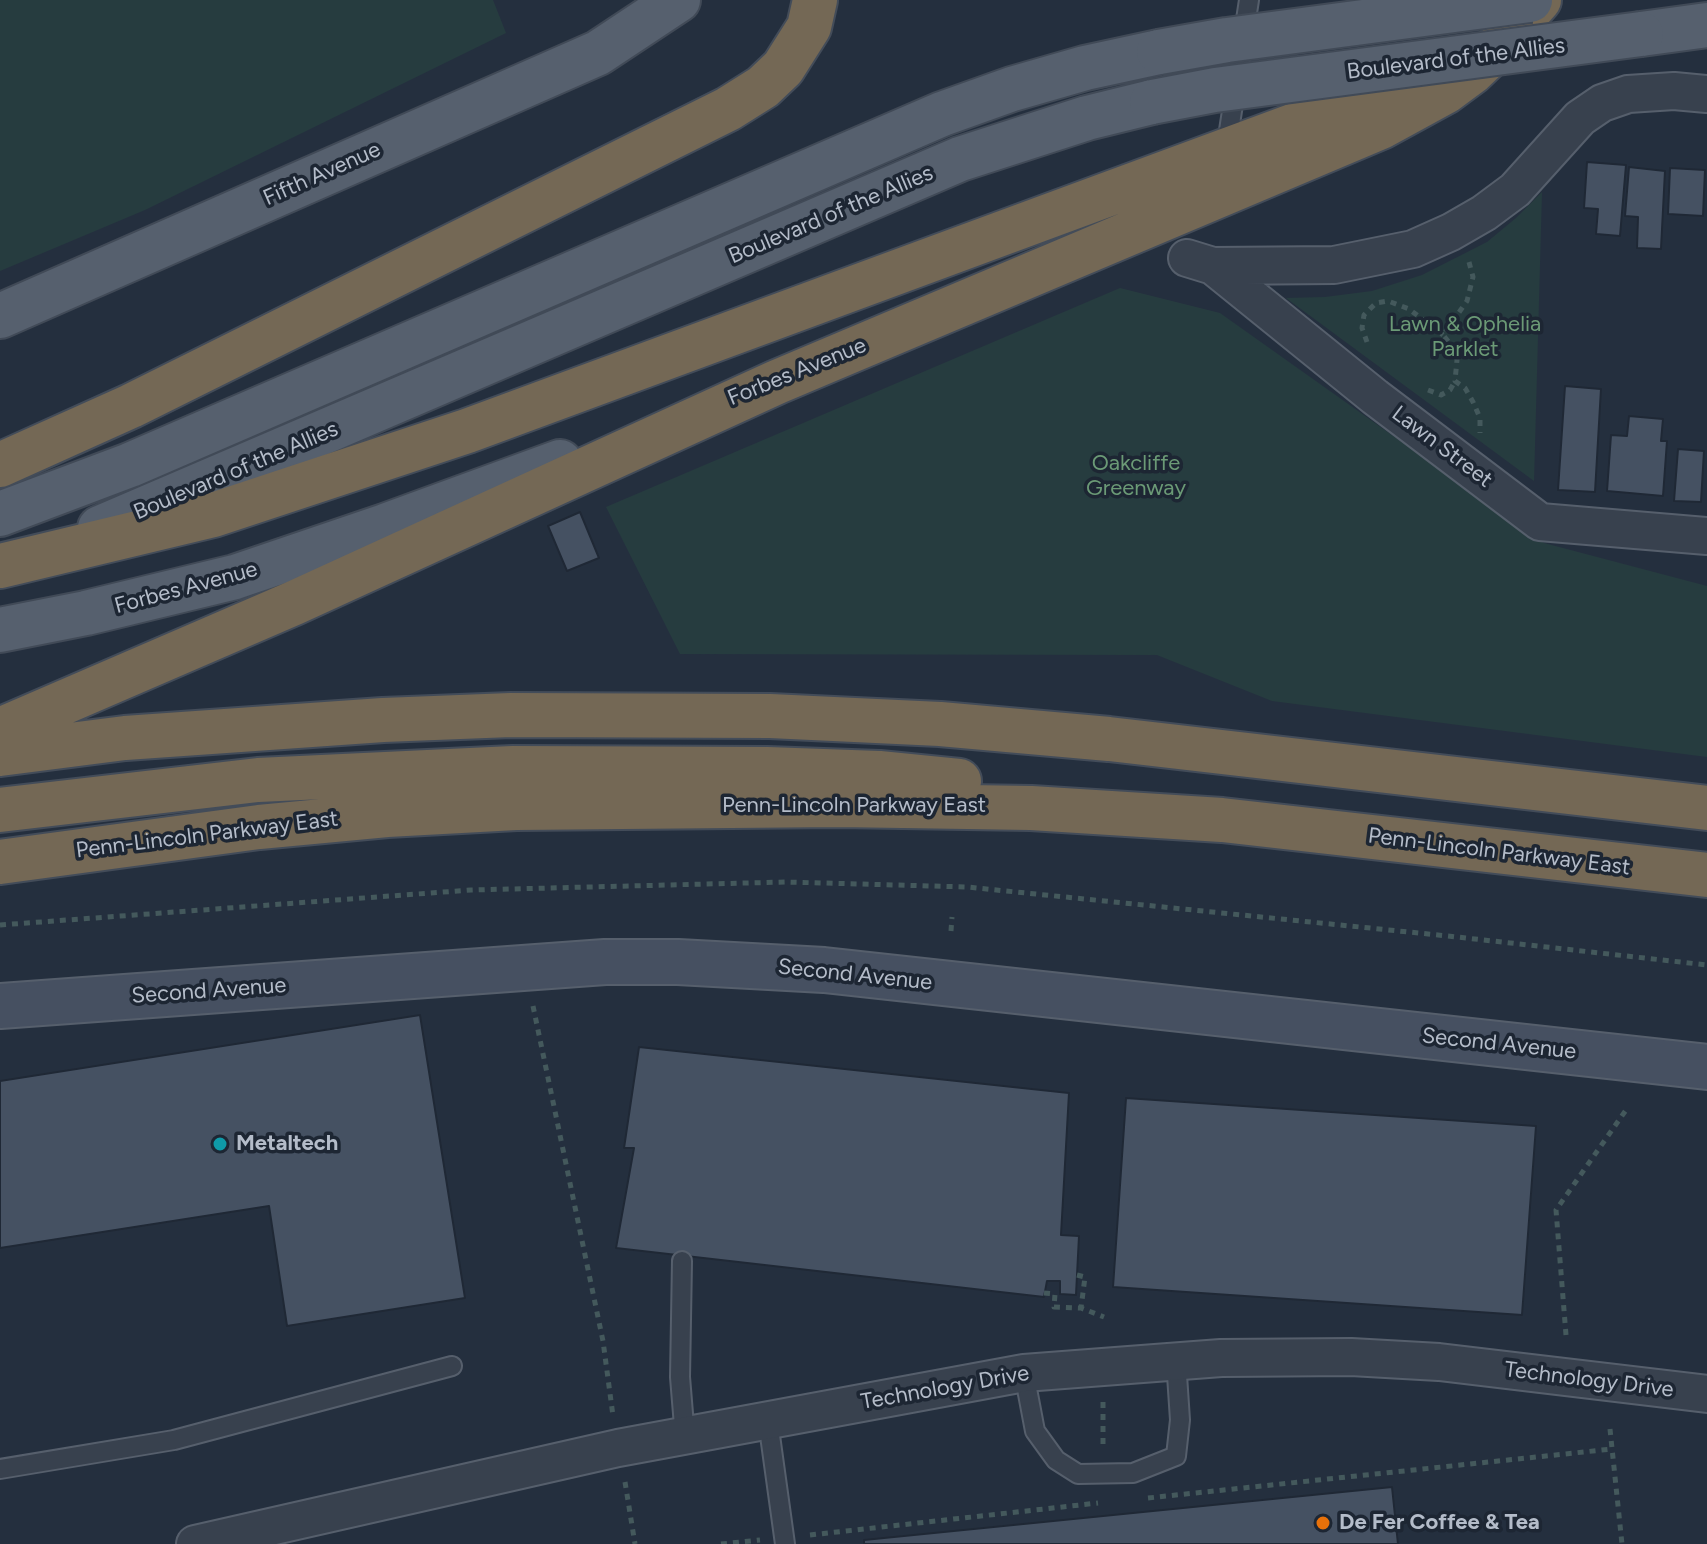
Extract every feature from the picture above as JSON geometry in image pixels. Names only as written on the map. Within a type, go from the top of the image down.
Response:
[{"type":"highway","points":[[0,465],[131,406],[741,102],[773,77],[798,48],[809,27],[815,0]]},
{"type":"highway","points":[[0,565],[213,515],[467,431],[1377,96],[1461,55],[1531,5]]},
{"type":"highway","name":"Forbes Avenue","points":[[777,382],[1393,121],[1445,92],[1472,72],[1495,50],[1531,5]]},
{"type":"highway","points":[[0,730],[294,603],[777,382]]},
{"type":"highway","points":[[0,744],[483,716],[770,716],[940,724],[1109,739],[1707,808]]},
{"type":"highway","points":[[0,754],[125,738]]},
{"type":"highway","points":[[4,810],[258,780],[497,768],[641,767],[879,773],[1088,797],[1222,820]]},
{"type":"highway","name":"Penn-Lincoln Parkway East","points":[[8,861],[259,827],[387,815],[516,808],[705,805],[1031,808],[1222,820],[1707,875]]},
{"type":"main road","name":"Fifth Avenue","points":[[0,315],[598,53],[650,12],[678,0]]},
{"type":"main road","points":[[0,514],[130,465],[942,114],[1071,72],[1159,52],[1227,40],[1531,5]]},
{"type":"main road","name":"Boulevard of the Allies","points":[[0,565],[149,509],[960,159],[1074,121],[1215,90],[1707,25]]},
{"type":"main road","name":"Forbes Avenue","points":[[0,630],[161,596],[306,554],[777,382]]},
{"type":"main road","name":"Second Avenue","points":[[0,1006],[605,962],[678,962],[824,970],[1707,1067]]},
{"type":"street","name":"Lawn Street","points":[[1707,94],[1674,91],[1628,94],[1602,103],[1580,118],[1515,190],[1473,220],[1413,249],[1334,265],[1200,262],[1540,522],[1707,536]]},
{"type":"street","name":"Technology Drive","points":[[195,1544],[618,1448],[1024,1373],[1176,1360],[1351,1357],[1424,1361],[1707,1394]]},
{"type":"lane","points":[[1225,153],[1249,0]]},
{"type":"lane","points":[[682,1261],[680,1377],[685,1438]]},
{"type":"lane","points":[[1024,1373],[1035,1431],[1056,1460],[1078,1474],[1133,1473],[1176,1456],[1180,1420],[1176,1360]]},
{"type":"lane","points":[[0,1469],[174,1440],[452,1366]]},
{"type":"lane","points":[[768,1421],[785,1541]]},
{"type":"path","points":[[1443,335],[1467,301],[1473,277],[1466,252]]},
{"type":"path","points":[[1374,348],[1366,341],[1362,328],[1364,315],[1376,303],[1388,301],[1409,309],[1443,335],[1453,347],[1457,360],[1455,381],[1450,390],[1441,395],[1426,389]]},
{"type":"path","points":[[1455,381],[1465,388],[1480,418],[1482,429],[1476,441]]},
{"type":"path","points":[[0,925],[471,890],[816,883],[967,887],[1707,965]]},
{"type":"path","points":[[951,931],[952,917]]},
{"type":"path","points":[[533,1008],[603,1341],[614,1421]]},
{"type":"path","points":[[1566,1335],[1556,1210],[1626,1110]]},
{"type":"path","points":[[1077,1275],[1085,1277],[1081,1308]]},
{"type":"path","points":[[1044,1293],[1055,1294],[1054,1307],[1081,1308],[1104,1317]]},
{"type":"path","points":[[1103,1393],[1103,1454]]},
{"type":"path","points":[[1610,1429],[1622,1544]]},
{"type":"path","points":[[1136,1499],[1612,1449]]},
{"type":"path","points":[[623,1474],[635,1544]]},
{"type":"path","points":[[721,1544],[785,1541],[1105,1503]]},
{"type":"green space","points":[[0,0],[493,0],[506,33],[145,210],[0,271]]},
{"type":"green space","name":"Lawn & Ophelia Parklet","points":[[1542,192],[1534,481],[1286,298],[1372,291],[1422,275],[1487,242]]},
{"type":"green space","name":"Oakcliffe Greenway","points":[[1120,288],[1220,313],[1544,543],[1707,586],[1707,757],[1272,701],[1157,655],[680,654],[606,507]]},
{"type":"building","points":[[1587,162],[1626,165],[1620,236],[1596,234],[1598,209],[1584,208]]},
{"type":"building","points":[[1629,167],[1665,171],[1661,249],[1637,248],[1638,217],[1625,216]]},
{"type":"building","points":[[1670,168],[1705,170],[1703,216],[1668,214]]},
{"type":"building","points":[[1565,386],[1601,389],[1595,492],[1558,490]]},
{"type":"building","points":[[1629,416],[1663,419],[1661,441],[1667,441],[1663,496],[1607,491],[1611,435],[1627,436]]},
{"type":"building","points":[[1678,449],[1704,451],[1701,502],[1674,501]]},
{"type":"building","points":[[580,512],[599,558],[567,571],[548,526]]},
{"type":"building","name":"Metaltech","points":[[420,1015],[465,1298],[287,1326],[269,1206],[0,1248],[0,1081]]},
{"type":"building","points":[[639,1047],[1069,1093],[1061,1235],[1079,1236],[1076,1295],[1060,1294],[1060,1281],[1047,1281],[1044,1297],[616,1248],[634,1148],[624,1148]]},
{"type":"building","points":[[1126,1098],[1536,1126],[1522,1315],[1113,1287]]},
{"type":"building","points":[[1392,1487],[1398,1544],[864,1544],[864,1540]]},
{"type":"place","name":"Metaltech","points":[[220,1144]]},
{"type":"place","name":"De Fer Coffee & Tea","points":[[1323,1523]]}]
